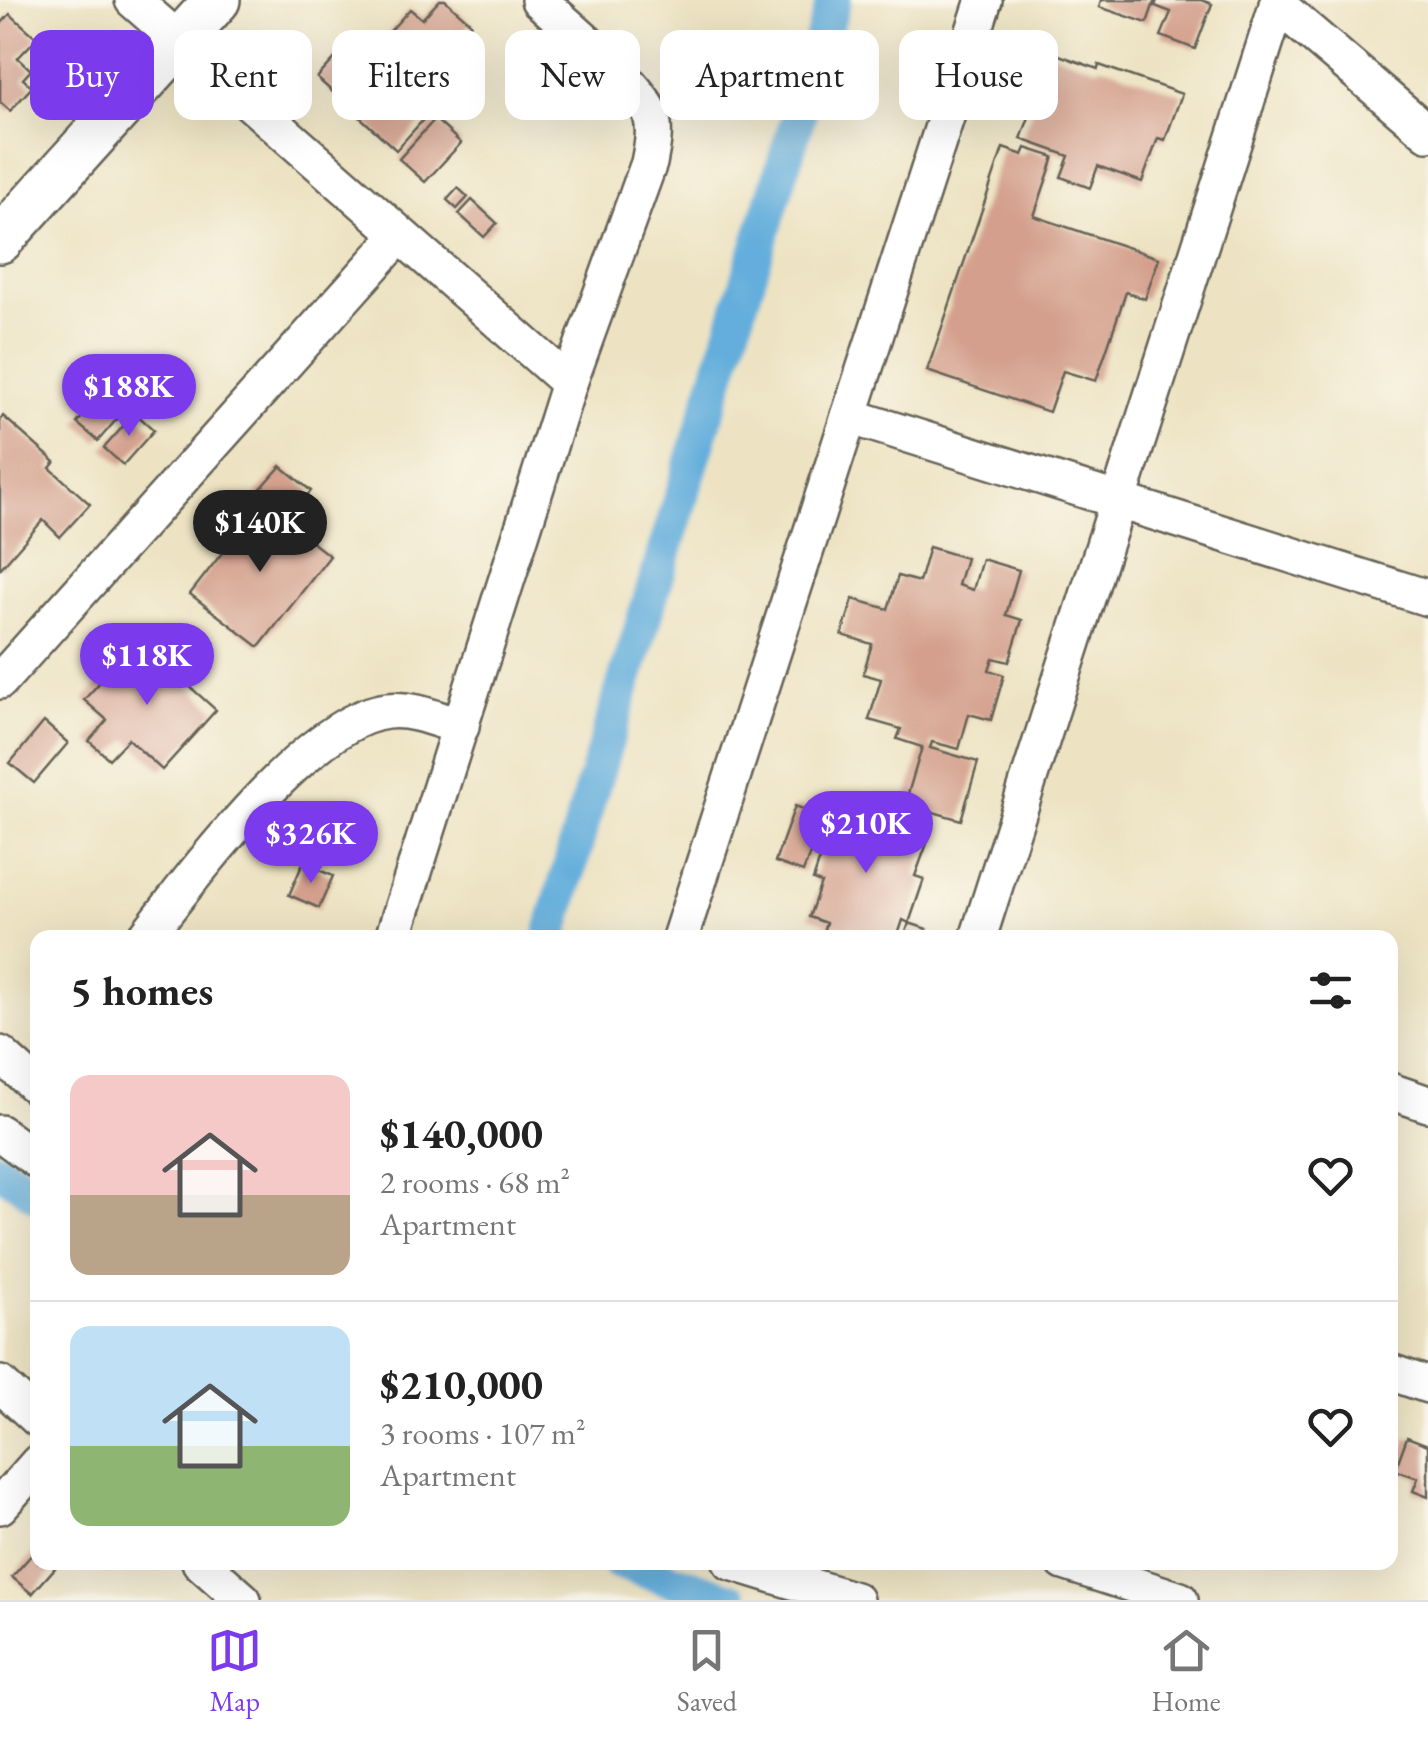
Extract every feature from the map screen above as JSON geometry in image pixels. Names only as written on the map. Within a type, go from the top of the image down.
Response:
[{"type":"street","points":[[133,0],[174,38]]},
{"type":"street","points":[[191,30],[218,0]]},
{"type":"street","points":[[396,930],[568,383],[649,163],[653,126],[637,92],[539,0]]},
{"type":"street","points":[[683,930],[984,0]]},
{"type":"street","points":[[981,930],[1278,2],[1428,133]]},
{"type":"street","points":[[0,240],[174,49]]},
{"type":"street","points":[[267,120],[568,383]]},
{"type":"street","points":[[0,681],[399,236]]},
{"type":"street","points":[[849,416],[1428,598]]},
{"type":"street","points":[[150,930],[201,866],[308,751],[360,719],[382,712],[406,710],[461,727]]},
{"type":"street","points":[[0,1054],[30,1076]]},
{"type":"street","points":[[1398,1095],[1428,1104]]},
{"type":"street","points":[[0,1133],[30,1155]]},
{"type":"street","points":[[1398,1375],[1428,1385]]},
{"type":"street","points":[[0,1384],[30,1412]]},
{"type":"street","points":[[0,1506],[30,1471]]},
{"type":"street","points":[[209,1570],[243,1600]]},
{"type":"street","points":[[757,1570],[855,1600]]},
{"type":"street","points":[[1088,1570],[1180,1600]]},
{"type":"building","points":[[440,0],[445,0],[471,23],[465,30],[391,30],[410,9],[422,19]]},
{"type":"building","points":[[1101,0],[1155,0],[1147,23],[1099,7]]},
{"type":"building","points":[[1157,0],[1201,0],[1212,4],[1195,49],[1161,36],[1171,12],[1155,6]]},
{"type":"building","points":[[10,14],[30,32],[30,45],[18,58],[30,69],[23,79],[30,89],[10,111],[0,102],[0,25]]},
{"type":"building","points":[[1058,55],[1182,94],[1165,140],[1158,138],[1142,182],[1098,166],[1090,188],[1061,177],[1069,156],[1021,139],[1028,120],[1058,120]]},
{"type":"building","points":[[332,62],[332,92],[317,78]]},
{"type":"building","points":[[363,120],[423,120],[396,150]]},
{"type":"building","points":[[434,120],[461,143],[425,182],[399,159]]},
{"type":"building","points":[[1003,148],[1023,155],[1026,148],[1054,157],[1034,216],[1159,258],[1145,299],[1126,292],[1096,381],[1063,371],[1049,412],[927,371]]},
{"type":"building","points":[[458,188],[468,197],[457,209],[447,200]]},
{"type":"building","points":[[472,200],[497,223],[484,237],[459,214]]},
{"type":"building","points":[[107,388],[128,406],[98,441],[77,423]]},
{"type":"building","points":[[135,413],[154,430],[123,465],[104,448]]},
{"type":"building","points":[[3,416],[55,462],[50,468],[90,504],[60,537],[43,520],[0,569],[0,420]]},
{"type":"building","points":[[281,466],[311,491],[286,519],[256,494]]},
{"type":"building","points":[[261,503],[330,556],[259,647],[190,594]]},
{"type":"building","points":[[929,547],[966,558],[958,585],[973,590],[982,559],[1019,570],[1006,615],[1022,620],[1009,662],[993,658],[989,670],[1004,675],[991,720],[969,714],[959,749],[932,742],[930,748],[978,762],[961,820],[905,804],[922,747],[897,739],[901,729],[869,720],[881,679],[863,674],[872,644],[842,635],[853,599],[888,609],[898,576],[919,582]]},
{"type":"building","points":[[138,640],[216,710],[162,770],[128,739],[109,759],[89,741],[107,720],[84,700]]},
{"type":"building","points":[[44,722],[68,743],[34,783],[10,763]]},
{"type":"building","points":[[834,804],[929,838],[915,876],[924,879],[909,923],[903,920],[900,930],[824,930],[826,923],[809,917],[821,883],[813,880],[820,859],[815,857]]},
{"type":"building","points":[[795,806],[824,817],[803,872],[775,862]]},
{"type":"building","points":[[303,863],[333,876],[319,908],[289,895]]},
{"type":"building","points":[[909,923],[927,929],[927,930],[907,930]]},
{"type":"building","points":[[1407,1437],[1428,1445],[1428,1497],[1413,1491],[1418,1478],[1398,1471]]},
{"type":"building","points":[[30,1557],[30,1570],[53,1570],[32,1594],[12,1577]]},
{"type":"waterway","points":[[552,930],[589,798],[834,0]]},
{"type":"waterway","points":[[0,1169],[30,1190]]},
{"type":"waterway","points":[[642,1570],[732,1600]]}]
